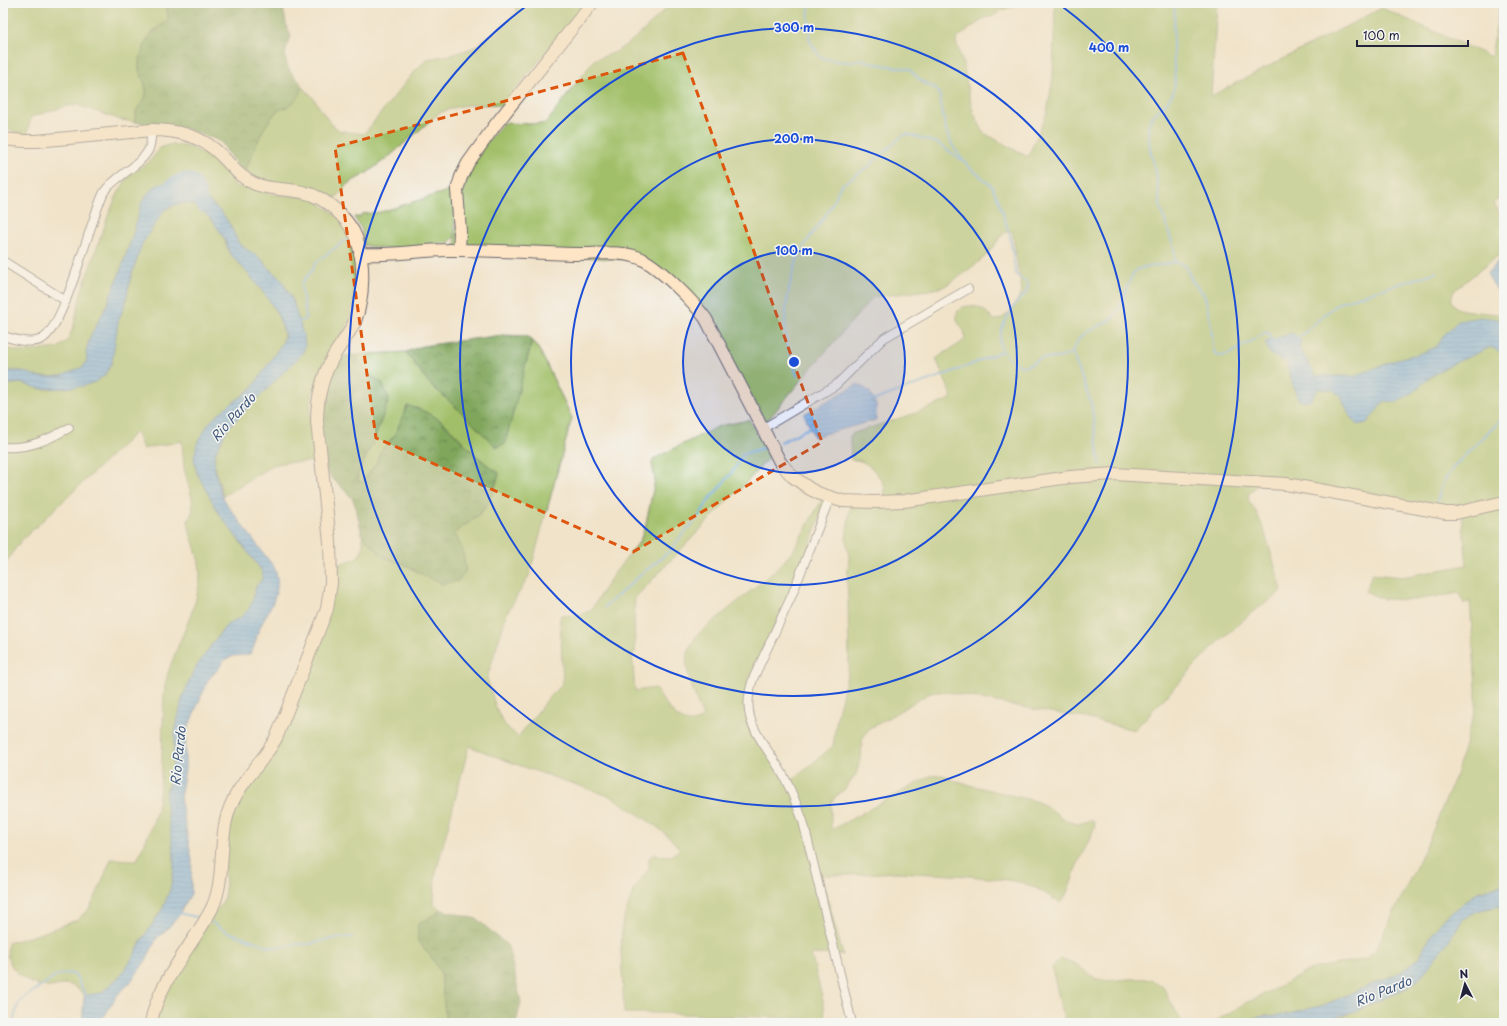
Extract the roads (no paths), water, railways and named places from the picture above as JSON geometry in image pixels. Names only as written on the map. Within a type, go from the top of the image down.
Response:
[{"type":"main road","points":[[460,250],[457,190],[461,177],[468,163],[499,120],[592,3]]},
{"type":"main road","points":[[3,139],[37,141],[152,130],[164,130],[185,134],[203,141],[216,150],[236,172],[253,183],[272,189],[305,192],[325,201],[337,211],[352,230],[356,238],[362,265],[361,294],[358,311],[351,328],[327,368],[317,409],[317,421],[332,556],[331,583],[327,609],[277,736],[268,752],[241,785],[233,800],[225,826],[222,870],[216,898],[208,915],[159,996],[151,1023]]},
{"type":"main road","points":[[360,254],[376,255],[416,251],[460,250],[575,254],[619,253],[635,256],[648,263],[669,279],[698,308],[706,319],[780,462],[792,476],[810,489],[842,501],[904,501],[1070,477],[1114,474],[1286,484],[1446,513],[1504,502]]},
{"type":"street","points":[[3,336],[20,340],[36,341],[42,339],[51,330],[66,301],[104,192],[112,182],[145,155],[149,147],[152,130]]},
{"type":"street","points":[[3,261],[66,301]]},
{"type":"street","points":[[762,429],[836,385],[884,338],[968,289]]},
{"type":"street","points":[[3,447],[30,446],[43,442],[70,428]]},
{"type":"street","points":[[830,497],[792,595],[753,679],[748,704],[751,721],[756,734],[782,773],[803,821],[852,1023]]},
{"type":"water","points":[[176,182],[190,184],[195,188],[222,213],[230,225],[239,244],[261,259],[271,271],[281,279],[293,301],[305,346],[303,352],[298,358],[228,428],[216,451],[214,459],[215,470],[221,493],[228,506],[274,567],[277,576],[277,585],[274,601],[258,632],[251,653],[247,655],[232,656],[224,660],[208,680],[186,734],[185,769],[180,798],[192,860],[191,894],[177,918],[157,938],[145,962],[129,984],[118,994],[100,1023],[82,1023],[84,997],[87,995],[101,993],[120,976],[163,908],[170,890],[174,870],[174,854],[165,799],[172,772],[175,733],[182,699],[193,672],[215,640],[226,626],[240,618],[249,609],[256,586],[261,581],[263,575],[262,571],[218,512],[197,473],[194,458],[197,444],[209,423],[225,408],[253,387],[283,342],[285,336],[277,313],[269,300],[229,252],[225,239],[213,221],[197,206],[183,203],[174,205],[164,210],[142,244],[131,276],[125,304],[118,322],[112,362],[105,375],[95,382],[83,386],[42,389],[21,383],[3,385],[3,371],[21,371],[40,377],[47,377],[62,376],[83,367],[87,360],[86,351],[91,335],[106,307],[119,275],[131,241],[142,202],[149,192],[157,185]]},
{"type":"water","points":[[1504,258],[1504,296],[1496,289],[1487,274],[1499,260]]},
{"type":"water","points":[[1481,317],[1497,319],[1504,322],[1503,354],[1491,347],[1450,365],[1430,377],[1417,389],[1398,402],[1384,401],[1367,423],[1357,425],[1348,412],[1341,396],[1333,390],[1318,389],[1310,401],[1300,401],[1294,389],[1286,362],[1270,354],[1265,342],[1293,333],[1301,341],[1299,348],[1316,376],[1355,376],[1401,358],[1422,353],[1436,347],[1445,334],[1458,321]]},
{"type":"water","points":[[858,384],[869,391],[876,405],[876,420],[814,437],[804,414]]},
{"type":"water","points":[[1504,884],[1504,904],[1476,911],[1463,919],[1419,979],[1410,986],[1358,1010],[1319,1023],[1239,1023],[1257,1017],[1289,1014],[1324,1005],[1401,972],[1420,957],[1425,945],[1442,920],[1478,892]]},
{"type":"waterway","points":[[811,3],[809,7],[809,39],[820,57],[835,61],[849,62],[861,59],[876,64],[909,69],[921,81],[936,89],[939,93],[946,131],[954,148],[968,166],[992,186],[998,199],[1010,236],[1016,275],[1026,282],[1028,286],[1025,294],[1016,303],[1008,315],[1001,333],[1000,342],[1002,350],[1012,361],[1019,365],[1026,366],[1040,359],[1058,358],[1069,354],[1083,335],[1108,321],[1116,314],[1122,303],[1129,283],[1138,269],[1175,262],[1185,265],[1192,281],[1205,296],[1214,352],[1218,356],[1228,355],[1266,332],[1269,334],[1272,341]]},
{"type":"waterway","points":[[1175,3],[1173,48],[1175,82],[1173,93],[1167,102],[1151,118],[1148,127],[1150,150],[1156,172],[1160,206],[1174,248],[1175,262]]},
{"type":"waterway","points":[[797,376],[788,347],[785,329],[786,309],[792,275],[799,254],[829,210],[840,186],[869,166],[902,136],[907,134],[937,143],[962,160]]},
{"type":"waterway","name":"Rio Pardo","points":[[162,193],[175,183],[185,179],[189,180],[194,182],[197,187],[203,206]]},
{"type":"waterway","points":[[297,323],[305,319],[306,316],[301,286],[302,283],[315,263],[346,240]]},
{"type":"waterway","points":[[1297,339],[1332,308],[1341,302],[1437,272]]},
{"type":"waterway","points":[[872,401],[968,366],[1002,351]]},
{"type":"waterway","points":[[1072,352],[1091,402],[1100,465]]},
{"type":"waterway","points":[[1437,505],[1439,493],[1448,474],[1455,465],[1504,417]]},
{"type":"waterway","points":[[781,442],[811,427]]},
{"type":"waterway","points":[[605,607],[671,550],[682,535],[697,519],[709,500],[734,470],[743,454],[767,447]]},
{"type":"waterway","points":[[178,913],[201,918]]},
{"type":"waterway","points":[[211,922],[225,931],[271,947],[283,947],[294,944],[310,944],[329,939],[352,937]]},
{"type":"waterway","points":[[13,1023],[18,1004],[23,998],[58,975],[70,973],[76,976],[87,998]]}]
